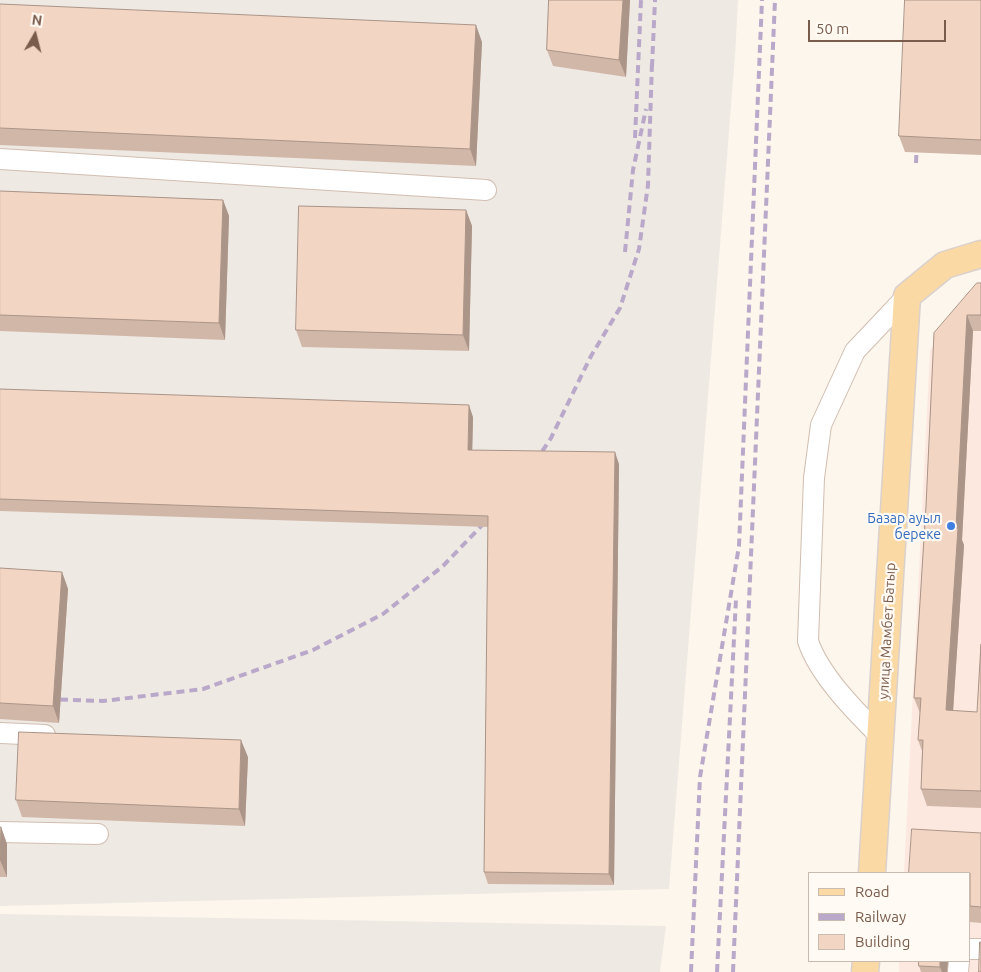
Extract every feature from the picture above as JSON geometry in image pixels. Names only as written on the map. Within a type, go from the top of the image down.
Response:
[{"type":"main road","points":[[907,296],[945,265],[981,254]]},
{"type":"main road","name":"улица Мамбет Батыр","points":[[872,872],[907,296]]},
{"type":"lane","points":[[0,159],[486,190]]},
{"type":"lane","points":[[881,737],[855,711],[818,664],[808,641],[814,478],[821,425],[854,351],[907,296]]},
{"type":"lane","points":[[0,733],[68,735]]},
{"type":"lane","points":[[0,832],[98,834]]},
{"type":"shaded area","points":[[0,0],[738,0],[669,889],[0,906]]},
{"type":"shaded area","name":"Базар ауыл береке","points":[[981,291],[981,972],[899,972],[899,962],[971,962],[971,872],[904,872],[930,350]]},
{"type":"shaded area","points":[[0,914],[666,926],[660,972],[0,972]]},
{"type":"building","points":[[549,0],[623,0],[619,60],[547,50]]},
{"type":"building","points":[[905,0],[981,0],[981,140],[899,136]]},
{"type":"building","points":[[0,4],[476,25],[470,149],[0,128]]},
{"type":"building","points":[[0,191],[223,200],[219,323],[0,315]]},
{"type":"building","points":[[299,206],[466,210],[463,335],[296,330]]},
{"type":"building","points":[[977,283],[981,283],[981,315],[967,315],[956,528],[958,528],[946,710],[977,712],[981,644],[981,791],[921,789],[923,740],[918,740],[921,698],[914,698],[934,333]]},
{"type":"building","points":[[0,389],[469,405],[468,450],[615,452],[609,874],[484,872],[488,516],[0,499]]},
{"type":"building","points":[[0,568],[62,572],[53,706],[0,703]]},
{"type":"building","points":[[19,732],[241,740],[239,809],[16,800]]},
{"type":"building","points":[[0,827],[1,827],[0,860]]},
{"type":"building","points":[[912,829],[981,833],[981,907],[971,906],[971,872],[909,872]]},
{"type":"building","points":[[980,942],[981,972],[979,972]]},
{"type":"building","points":[[919,962],[940,962],[940,967],[919,966]]},
{"type":"railway","points":[[635,138],[641,0]]},
{"type":"railway","points":[[652,67],[655,0]]},
{"type":"railway","points":[[691,972],[700,777],[739,546],[762,0]]},
{"type":"railway","points":[[733,972],[775,0]]},
{"type":"railway","points":[[535,462],[551,438],[591,356],[620,308],[639,249],[648,185],[652,62]]},
{"type":"railway","points":[[625,252],[633,170],[646,109]]},
{"type":"railway","points":[[916,163],[917,140]]},
{"type":"railway","points":[[47,699],[103,701],[203,689],[313,650],[383,614],[443,566],[489,518]]},
{"type":"railway","points":[[717,972],[736,599]]},
{"type":"place","name":"Базар ауыл береке","points":[[951,526]]}]
